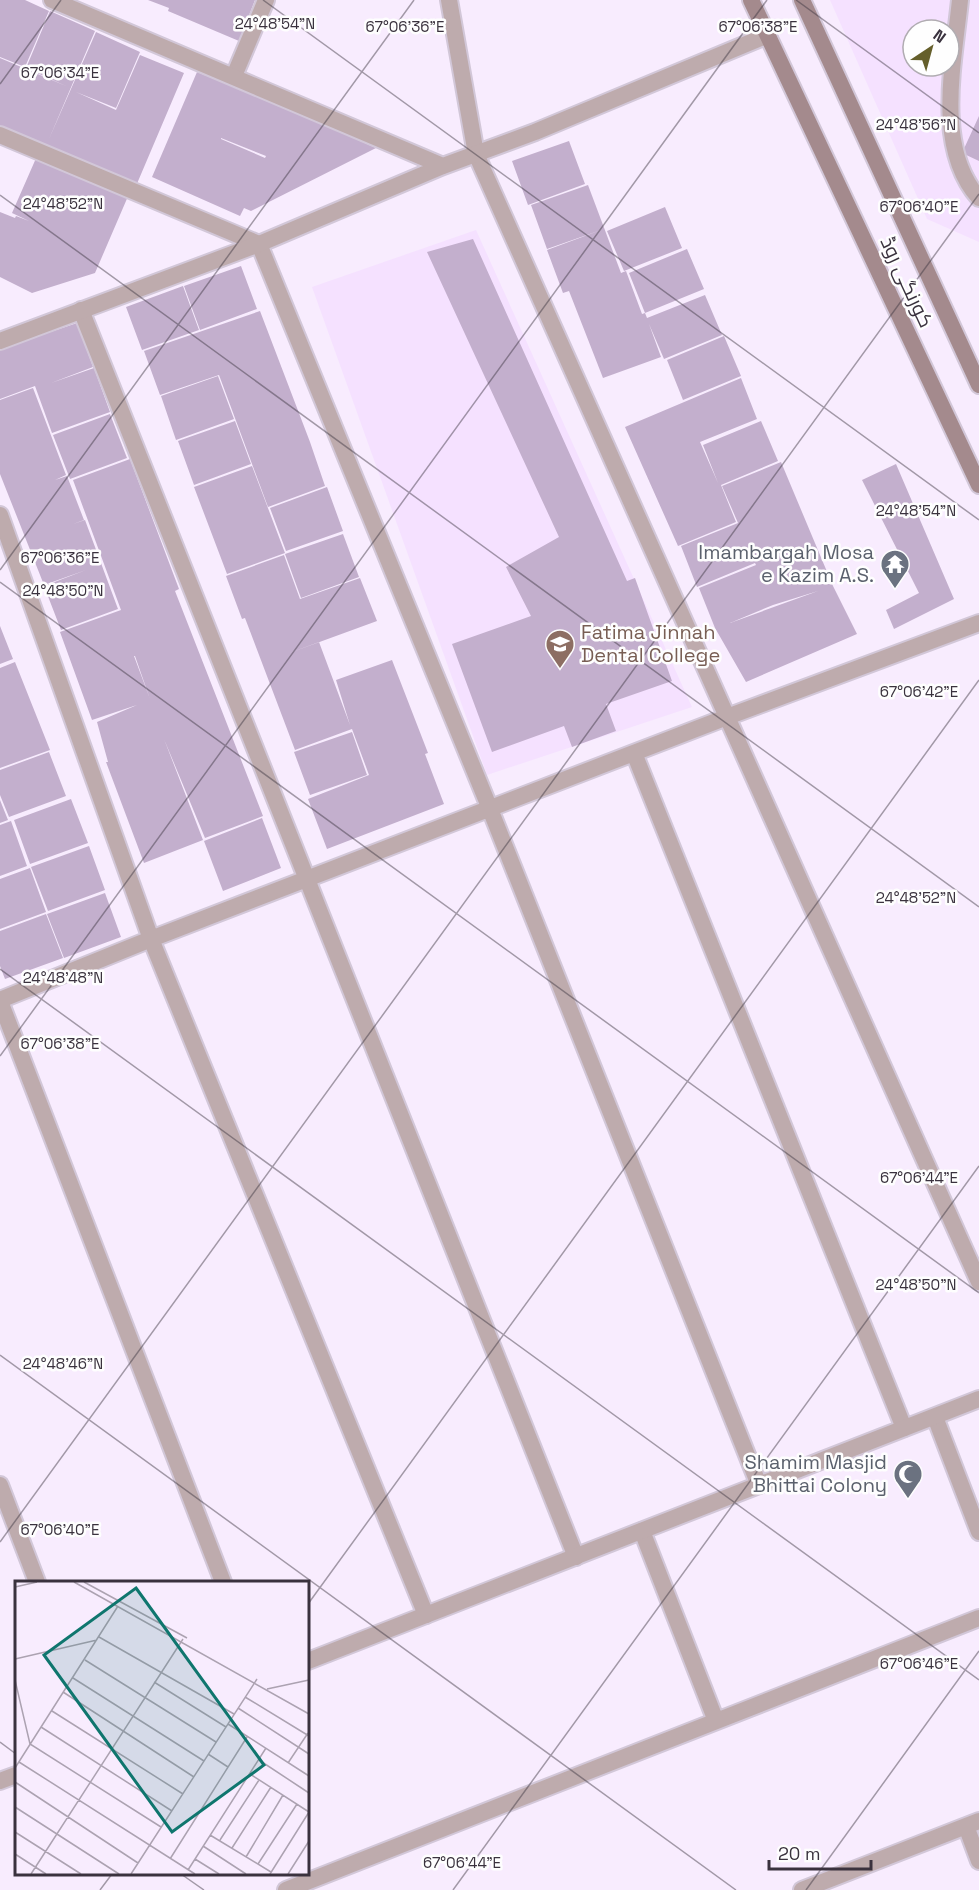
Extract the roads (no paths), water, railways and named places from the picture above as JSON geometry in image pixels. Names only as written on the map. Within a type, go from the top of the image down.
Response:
[{"type":"main road","name":"کورنگی روڈ","points":[[751,0],[979,484]]},
{"type":"main road","name":"کورنگی روڈ","points":[[802,0],[979,385]]},
{"type":"street","points":[[52,0],[443,166]]},
{"type":"street","points":[[234,76],[266,0]]},
{"type":"street","points":[[449,0],[476,154],[979,1282]]},
{"type":"street","points":[[960,0],[950,112],[952,136],[959,167],[979,198]]},
{"type":"street","points":[[0,341],[259,244],[443,166],[536,132],[768,35]]},
{"type":"street","points":[[0,135],[259,244],[490,809],[759,1485]]},
{"type":"street","points":[[81,310],[576,1557]]},
{"type":"street","points":[[0,515],[151,939],[426,1615]]},
{"type":"street","points":[[223,1581],[0,1000],[151,939],[727,717],[979,623]]},
{"type":"street","points":[[634,753],[904,1428]]},
{"type":"street","points":[[309,1661],[979,1400]]},
{"type":"street","points":[[935,1417],[979,1532]]},
{"type":"street","points":[[0,1485],[38,1581]]},
{"type":"street","points":[[642,1531],[716,1721]]},
{"type":"street","points":[[286,1890],[979,1618]]},
{"type":"street","points":[[0,1781],[15,1775]]},
{"type":"street","points":[[802,1890],[834,1884],[972,1824],[979,1861]]},
{"type":"place","name":"Imambargah Mosa e Kazim A.S.","points":[[895,590]]},
{"type":"place","name":"Fatima Jinnah Dental College","points":[[560,670]]},
{"type":"place","name":"Shamim Masjid Bhittai Colony","points":[[908,1500]]}]
